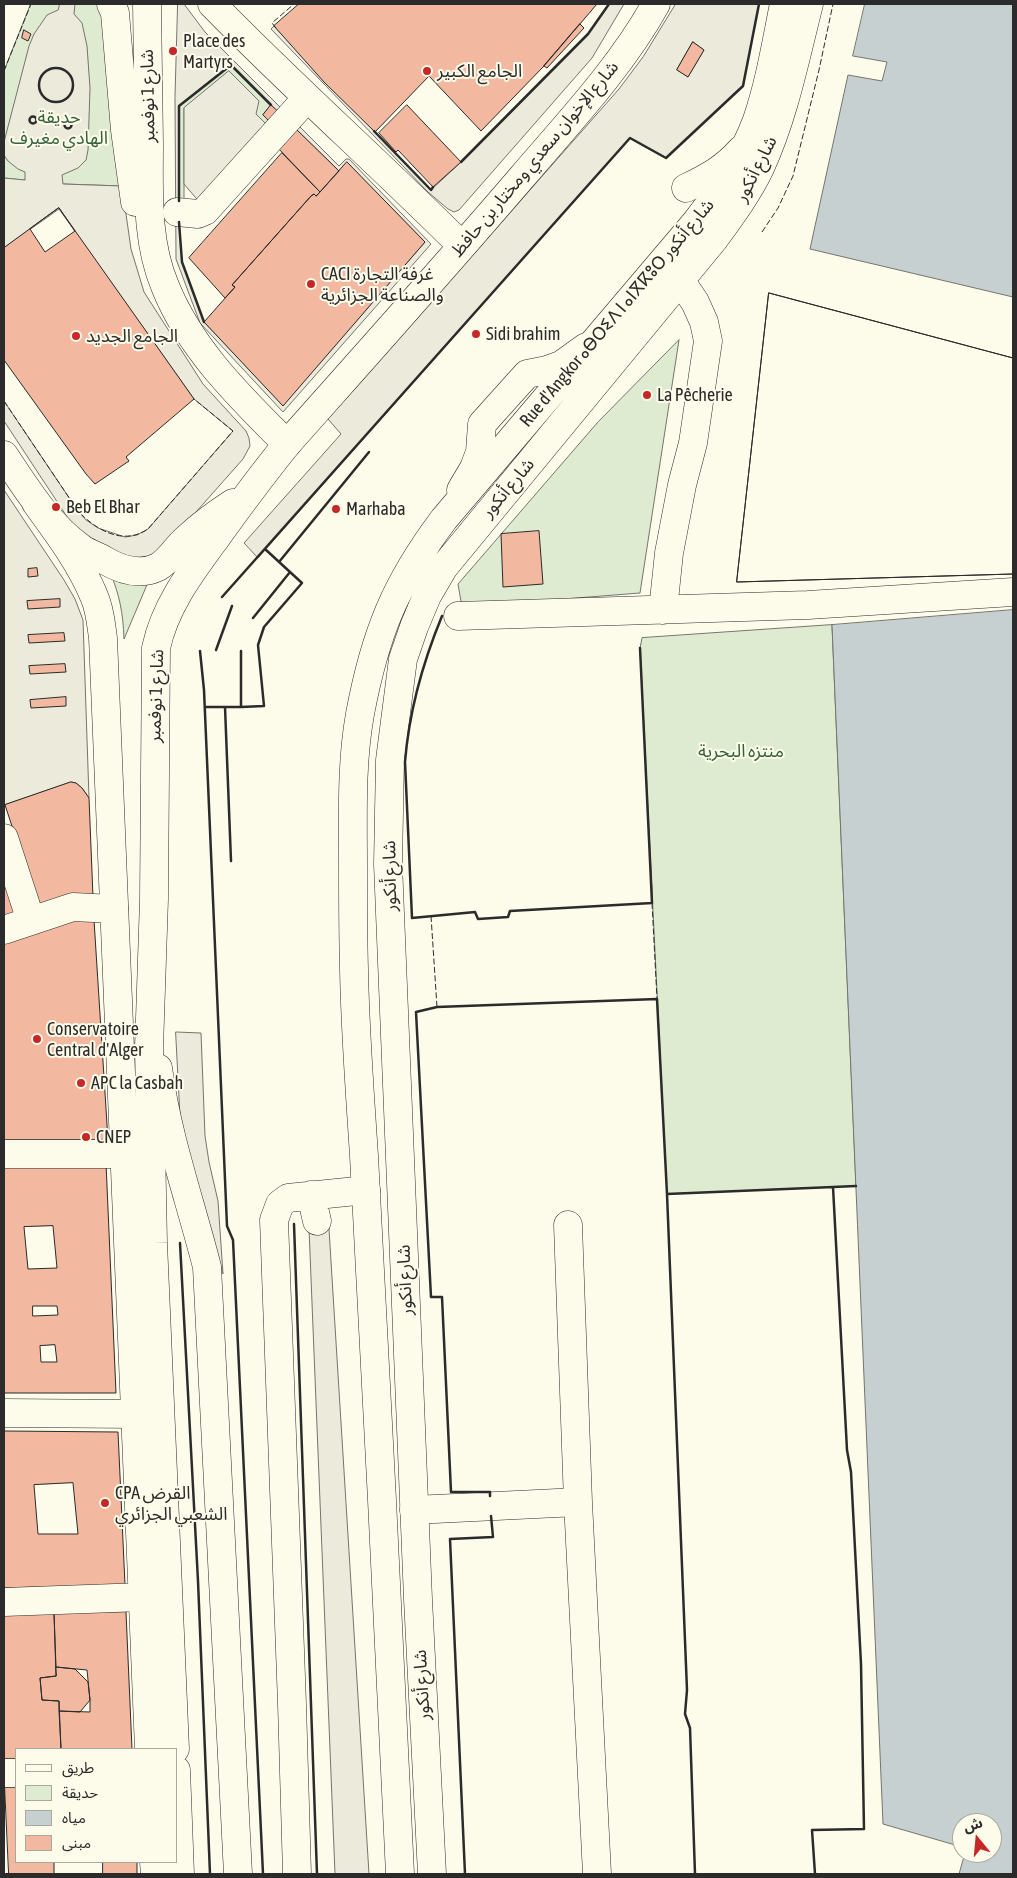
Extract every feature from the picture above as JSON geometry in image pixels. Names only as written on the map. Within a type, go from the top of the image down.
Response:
[{"type":"main road","points":[[111,4],[115,13],[125,130],[141,233],[155,282],[222,377],[287,444]]},
{"type":"main road","name":"شارع 1 نوفمبر","points":[[147,4],[151,228],[160,272],[173,304],[189,332]]},
{"type":"main road","points":[[212,4],[462,246]]},
{"type":"main road","name":"شارع الإخوان سعدي ومختار بن حافظ","points":[[287,444],[462,246],[602,82],[644,26],[656,4]]},
{"type":"main road","name":"Rue d'Angkor ⴰⴱⵔⵉⴷ ⵏ ⴰⵏⴳⴽⵓⵔ شارع أنكور","points":[[444,519],[714,199],[740,157],[756,121],[767,85],[784,4]]},
{"type":"main road","name":"شارع أنكور","points":[[432,1874],[414,1510],[388,864],[390,760],[404,659],[414,627],[424,604],[444,568],[715,238],[734,212],[759,169],[775,131],[787,92],[808,4]]},
{"type":"main road","points":[[177,212],[198,214],[205,211],[307,98]]},
{"type":"main road","points":[[686,188],[729,164],[746,145]]},
{"type":"main road","points":[[663,610],[669,553],[682,484],[693,443],[708,342],[704,322],[680,280]]},
{"type":"main road","name":"شارع 1 نوفمبر","points":[[150,999],[154,899],[155,669],[158,639],[177,594],[249,492],[287,444]]},
{"type":"main road","points":[[4,455],[61,538],[88,584],[94,597],[103,638],[149,1748]]},
{"type":"main road","points":[[36,503],[81,548],[116,567],[142,571],[162,565],[199,527],[249,492]]},
{"type":"main road","name":"شارع أنكور","points":[[400,1874],[385,1539],[354,969],[352,798],[359,717],[371,659],[384,621],[400,585],[420,551],[444,519]]},
{"type":"main road","points":[[458,616],[808,605],[1013,592]]},
{"type":"main road","points":[[4,838],[32,921]]},
{"type":"main road","points":[[4,930],[73,907],[114,909]]},
{"type":"main road","points":[[150,999],[153,1243],[167,1527],[175,1748]]},
{"type":"main road","points":[[150,999],[161,1092],[170,1137],[207,1267],[238,1874]]},
{"type":"main road","points":[[4,1154],[125,1154]]},
{"type":"main road","points":[[297,1874],[274,1220],[280,1204],[288,1198],[366,1190]]},
{"type":"main road","points":[[311,1195],[317,1221]]},
{"type":"main road","points":[[568,1225],[578,1502],[597,1874]]},
{"type":"main road","points":[[4,1413],[136,1414]]},
{"type":"main road","points":[[414,1510],[578,1502]]},
{"type":"main road","points":[[4,1602],[143,1597]]},
{"type":"main road","points":[[178,1822],[180,1874]]},
{"type":"green space","name":"حديقة الهادي مغيرف","points":[[31,4],[104,4],[122,186],[63,184],[4,178],[4,71]]},
{"type":"green space","points":[[231,65],[271,105],[263,115],[273,125],[270,128],[256,114],[184,108],[184,201],[179,204],[179,106]]},
{"type":"green space","points":[[679,340],[640,593],[462,607],[458,584],[598,422]]},
{"type":"green space","points":[[110,572],[149,580],[124,639],[120,605]]},
{"type":"green space","name":"منتزه البحرية","points":[[832,625],[856,1186],[667,1194],[640,648],[642,638]]},
{"type":"shaded area","points":[[60,4],[75,4],[74,14],[82,23],[87,46],[90,88],[86,160],[78,168],[62,175],[63,184],[122,186],[131,249],[144,292],[203,384],[246,431],[249,438],[250,446],[243,459],[157,556],[133,561],[77,532],[4,421],[4,401],[86,520],[98,528],[125,537],[137,535],[148,529],[233,431],[194,399],[59,209],[4,248],[4,178],[25,180],[25,172],[8,161],[4,155],[4,142],[29,46],[34,34],[47,15],[58,10]]},
{"type":"shaded area","points":[[178,4],[184,4],[205,32],[339,166],[346,159],[349,159],[431,244],[283,412],[200,323],[176,259],[175,97]],"holes":[[[230,65],[339,171],[347,163],[425,242],[283,405],[204,322],[182,262],[179,222],[179,106]]]},
{"type":"shaded area","points":[[609,4],[624,4],[592,58],[459,210],[454,212],[428,192],[271,29],[274,26],[431,190],[588,34]]},
{"type":"shaded area","points":[[676,4],[759,4],[743,86],[666,158],[630,138],[258,558],[244,543],[341,434],[328,419],[619,89],[643,57]],"holes":[[[693,42],[704,50],[688,77],[677,70]]]},
{"type":"shaded area","points":[[229,71],[259,101],[256,114],[270,128],[201,204],[184,184],[184,108]]},
{"type":"shaded area","points":[[4,490],[64,580],[75,599],[83,620],[89,798],[82,788],[76,783],[71,782],[4,805]]},
{"type":"shaded area","points":[[176,1032],[201,1033],[205,1136],[218,1201],[223,1274],[181,1134]]},
{"type":"shaded area","points":[[330,1221],[369,1874],[335,1874],[309,1228]]},
{"type":"water","points":[[865,4],[1013,4],[1013,297],[810,249],[848,75],[882,81],[887,62],[853,56]]},
{"type":"water","points":[[1013,610],[1013,1874],[959,1874],[962,1863],[1002,1863],[1002,1813],[952,1813],[952,1844],[883,1824],[832,625]]},
{"type":"building","name":"الجامع الكبير","points":[[299,4],[597,4],[544,66],[481,131],[429,76],[375,132],[324,82],[274,26]]},
{"type":"building","points":[[580,24],[584,28],[547,68],[544,66]]},
{"type":"building","points":[[24,30],[31,34],[28,41],[22,38]]},
{"type":"building","points":[[693,42],[704,50],[688,77],[677,70]]},
{"type":"building","points":[[271,105],[282,115],[273,125],[263,115]]},
{"type":"building","points":[[407,105],[461,162],[433,187],[379,133]]},
{"type":"building","points":[[293,126],[339,171],[320,192],[276,146]]},
{"type":"building","points":[[282,153],[320,192],[316,196],[314,194],[311,196],[232,285],[235,287],[225,298],[189,258]]},
{"type":"building","name":"CACI غرفة التجارة والصناعة الجزائرية","points":[[347,162],[425,242],[283,406],[204,322],[235,287],[232,285],[311,196],[314,194],[316,196]]},
{"type":"building","name":"الجامع الجديد","points":[[59,208],[194,399],[126,457],[129,461],[95,484],[4,360],[4,248]]},
{"type":"building","points":[[59,208],[75,231],[45,252],[30,229]]},
{"type":"building","name":"La Pêcherie","points":[[769,293],[1013,358],[1013,574],[737,582]]},
{"type":"building","name":"La Pêcherie","points":[[769,293],[1013,358],[1013,574],[737,582]]},
{"type":"building","points":[[539,531],[543,584],[503,587],[501,534]]},
{"type":"building","points":[[37,568],[38,576],[28,577],[28,569]]},
{"type":"building","points":[[60,599],[60,607],[28,609],[27,601]]},
{"type":"building","points":[[64,633],[65,641],[29,643],[28,635]]},
{"type":"building","points":[[65,664],[66,672],[30,674],[29,666]]},
{"type":"building","points":[[66,697],[66,706],[31,708],[30,700]]},
{"type":"building","points":[[71,782],[76,783],[82,788],[89,798],[93,897],[39,908],[5,805]]},
{"type":"building","points":[[4,876],[17,916],[4,920]]},
{"type":"building","points":[[75,920],[94,920],[108,1140],[4,1140],[4,944]]},
{"type":"building","points":[[4,1162],[106,1163],[116,1393],[4,1393]],"holes":[[[53,1226],[57,1268],[28,1269],[24,1227]],[[33,1306],[57,1306],[58,1315],[33,1316]],[[55,1345],[57,1362],[41,1362],[40,1346]]]},
{"type":"building","points":[[4,1431],[118,1432],[125,1585],[4,1588]],"holes":[[[73,1483],[78,1534],[38,1534],[34,1485]]]},
{"type":"building","points":[[126,1612],[132,1748],[61,1748],[59,1711],[90,1712],[90,1700],[87,1670],[56,1667],[54,1613]]},
{"type":"building","points":[[4,1613],[54,1613],[56,1676],[40,1678],[42,1700],[59,1701],[61,1748],[15,1748],[15,1759],[4,1759]]},
{"type":"building","points":[[56,1667],[75,1669],[88,1682],[90,1700],[80,1712],[59,1711],[59,1701],[42,1700],[40,1678],[56,1676]]},
{"type":"building","points":[[5,1787],[15,1787],[15,1863],[54,1863],[54,1874],[9,1874]]},
{"type":"building","points":[[103,1863],[137,1863],[137,1874],[103,1874]]},
{"type":"fence","points":[[4,71],[31,4]]},
{"type":"fence","points":[[276,28],[272,23],[294,4]]},
{"type":"fence","points":[[461,162],[588,34],[609,4]]},
{"type":"fence","points":[[762,232],[778,208],[793,176],[833,4]]},
{"type":"fence","points":[[179,201],[179,106],[231,65],[273,106]]},
{"type":"fence","points":[[179,222],[182,262],[204,322]]},
{"type":"fence","points":[[4,401],[78,511],[101,530],[110,534],[129,536],[139,534],[148,529],[233,431],[194,399]]},
{"type":"fence","points":[[652,903],[657,999]]},
{"type":"fence","points":[[431,916],[437,1007]]},
{"type":"wall","points":[[461,162],[588,34],[609,4]]},
{"type":"wall","points":[[222,597],[630,138],[666,158],[743,86],[759,4]]},
{"type":"wall","points":[[179,201],[179,106],[231,65],[271,105]]},
{"type":"wall","points":[[56,68],[68,73],[73,85],[68,97],[56,102],[44,97],[39,85],[44,73],[56,68]]},
{"type":"wall","points":[[33,117],[36,120],[33,123],[30,120],[33,117]]},
{"type":"wall","points":[[68,122],[71,125],[68,128],[65,125],[68,122]]},
{"type":"wall","points":[[374,131],[431,190],[433,187]]},
{"type":"wall","points":[[179,222],[182,262],[204,322]]},
{"type":"wall","points":[[279,562],[369,452]]},
{"type":"wall","points":[[253,618],[290,572],[265,549]]},
{"type":"wall","points":[[241,707],[264,706],[258,645],[264,627],[302,583],[290,572]]},
{"type":"wall","points":[[216,650],[232,606]]},
{"type":"wall","points":[[442,616],[429,651],[413,706],[405,762],[412,918],[475,912],[478,919],[508,917],[510,911],[652,903],[640,648]]},
{"type":"wall","points":[[200,651],[204,690],[227,1226],[233,1240],[263,1874]]},
{"type":"wall","points":[[205,707],[241,707],[241,651]]},
{"type":"wall","points":[[225,707],[231,861]]},
{"type":"wall","points":[[490,1496],[490,1492],[451,1492],[442,1297],[431,1297],[416,1012],[437,1007],[657,999],[667,1194],[687,1690],[685,1714],[690,1728],[695,1874]]},
{"type":"wall","points":[[833,1187],[856,1186]]},
{"type":"wall","points":[[667,1194],[833,1187],[861,1664],[864,1829],[812,1830],[815,1874]]},
{"type":"wall","points":[[294,1224],[317,1874]]},
{"type":"wall","points":[[180,1243],[198,1581],[210,1874]]},
{"type":"wall","points":[[465,1874],[450,1539],[493,1537],[491,1516]]},
{"type":"place","name":"Place des Martyrs","points":[[173,51]]},
{"type":"place","name":"الجامع الكبير","points":[[427,71]]},
{"type":"place","name":"CACI غرفة التجارة والصناعة الجزائرية","points":[[311,284]]},
{"type":"place","name":"Sidi brahim","points":[[476,334]]},
{"type":"place","name":"الجامع الجديد","points":[[76,336]]},
{"type":"place","name":"La Pêcherie","points":[[647,395]]},
{"type":"place","name":"Beb El Bhar","points":[[56,507]]},
{"type":"place","name":"Marhaba","points":[[336,509]]},
{"type":"place","name":"Conservatoire Central d'Alger","points":[[37,1039]]},
{"type":"place","name":"APC la Casbah","points":[[81,1083]]},
{"type":"place","name":"CNEP","points":[[86,1137]]},
{"type":"place","name":"CPA القرض الشعبي الجزائري","points":[[105,1503]]}]
